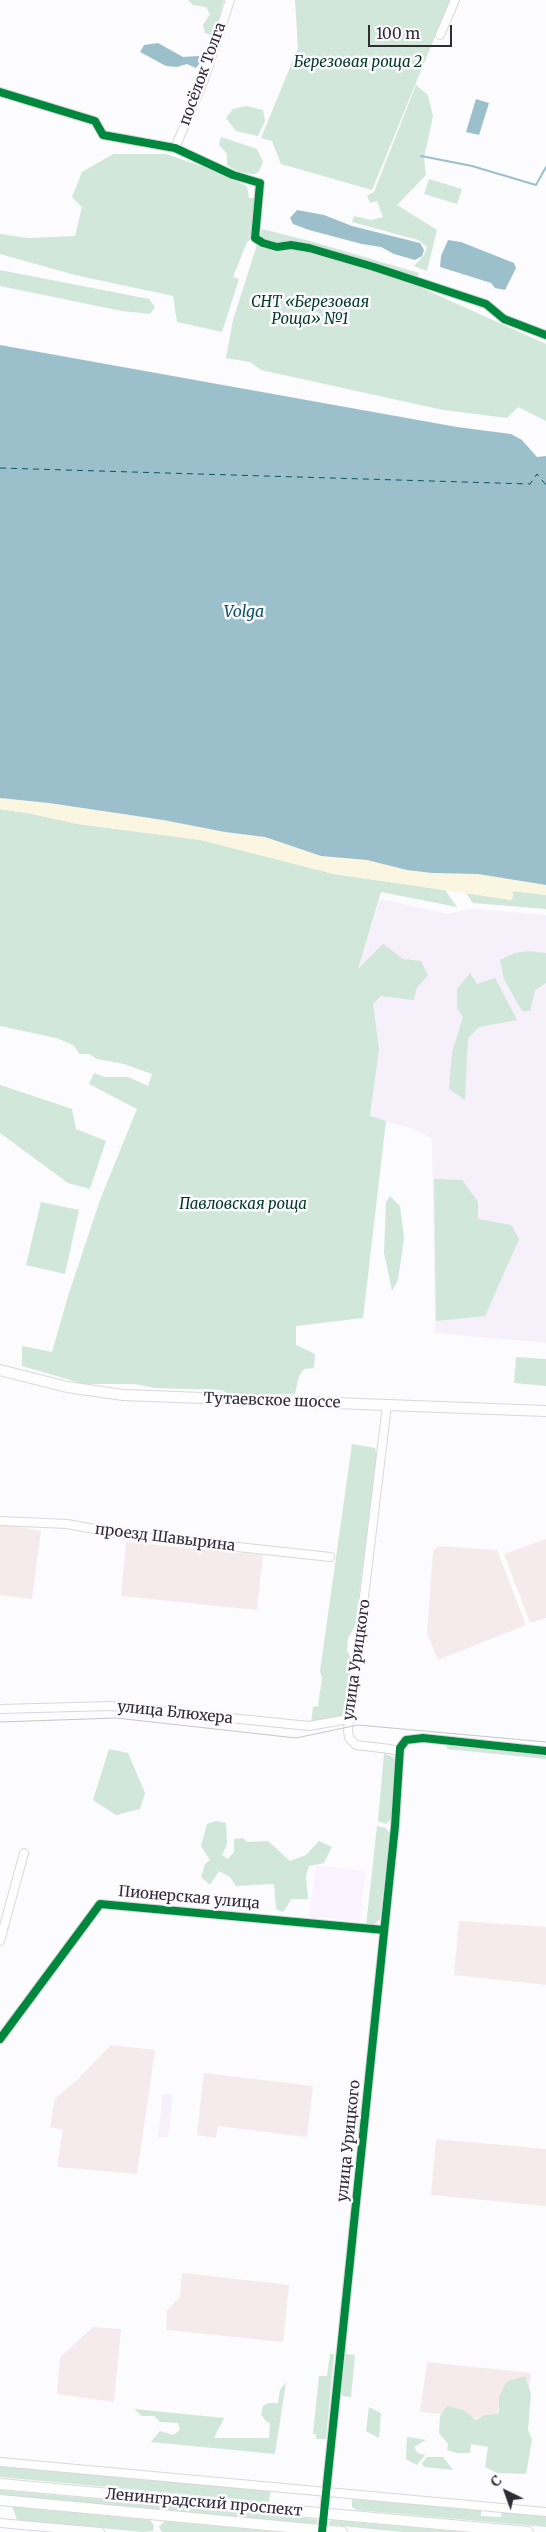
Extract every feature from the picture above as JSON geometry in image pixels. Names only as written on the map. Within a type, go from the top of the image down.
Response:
[{"type":"main road","name":"Тутаевское шоссе","points":[[0,1370],[67,1386],[123,1396],[546,1411]]},
{"type":"main road","name":"Ленинградский проспект","points":[[0,2484],[528,2532]]},
{"type":"main road","name":"Ленинградский проспект","points":[[0,2500],[342,2532]]},
{"type":"street","name":"посёлок Толга","points":[[175,148],[204,80],[230,0]]},
{"type":"street","points":[[440,35],[455,0]]},
{"type":"street","points":[[0,92],[95,121],[103,136],[175,148],[233,175],[260,183],[254,238],[263,243],[277,247],[291,245],[308,248],[374,267],[486,304],[504,319],[546,335]]},
{"type":"street","name":"улица Урицкого","points":[[322,2531],[395,1826],[400,1752],[356,1745],[348,1734],[387,1405]]},
{"type":"street","name":"проезд Шавырина","points":[[0,1521],[67,1524],[128,1535],[330,1557]]},
{"type":"street","name":"улица Блюхера","points":[[0,1708],[111,1706],[309,1726],[349,1718]]},
{"type":"street","points":[[400,1752],[402,1744],[411,1738],[546,1751]]},
{"type":"street","points":[[0,1942],[24,1853]]},
{"type":"street","name":"Пионерская улица","points":[[0,2039],[100,1904],[384,1930]]},
{"type":"street","points":[[0,2462],[546,2512]]},
{"type":"street","points":[[0,2523],[100,2532]]},
{"type":"shaded area","points":[[380,899],[447,914],[472,909],[546,915],[546,1343],[435,1333],[432,1139],[414,1129],[370,1117],[376,1073],[349,997]]},
{"type":"shaded area","points":[[2,1524],[41,1531],[32,1599],[0,1595],[0,1526]]},
{"type":"shaded area","points":[[546,1539],[546,1618],[530,1623],[504,1554]]},
{"type":"shaded area","points":[[126,1542],[263,1555],[257,1610],[121,1596]]},
{"type":"shaded area","points":[[438,1546],[497,1550],[526,1625],[438,1660],[427,1633],[433,1551]]},
{"type":"shaded area","points":[[316,1865],[365,1871],[360,1922],[318,1917],[316,1920],[309,1919]]},
{"type":"shaded area","points":[[459,1921],[546,1927],[546,1985],[454,1975]]},
{"type":"shaded area","points":[[111,2045],[155,2050],[137,2174],[57,2167],[63,2130],[50,2127],[55,2098],[75,2082]]},
{"type":"shaded area","points":[[204,2073],[313,2086],[307,2137],[218,2126],[216,2138],[197,2135]]},
{"type":"shaded area","points":[[163,2094],[173,2095],[168,2137],[158,2137]]},
{"type":"shaded area","points":[[436,2139],[546,2149],[546,2206],[431,2195]]},
{"type":"shaded area","points":[[182,2273],[289,2285],[283,2342],[166,2330],[167,2310],[180,2297]]},
{"type":"shaded area","points":[[93,2327],[121,2329],[114,2402],[57,2394],[60,2357]]},
{"type":"shaded area","points":[[427,2362],[531,2373],[525,2423],[420,2412]]},
{"type":"green space","points":[[188,0],[224,0],[218,21],[210,35],[205,33],[203,25],[210,14],[206,7],[193,5]]},
{"type":"green space","name":"Березовая роща 2","points":[[295,0],[450,0],[372,190],[281,164],[272,141],[261,138],[298,48]]},
{"type":"green space","points":[[416,85],[428,95],[433,116],[424,158],[426,175],[397,205],[437,230],[427,271],[414,266],[424,255],[427,247],[418,240],[352,222],[354,216],[371,220],[383,217],[377,201],[370,203],[367,196],[374,192]]},
{"type":"green space","points":[[246,106],[263,110],[265,121],[258,136],[236,131],[226,118],[233,109]]},
{"type":"green space","points":[[221,137],[257,149],[263,162],[259,171],[255,174],[240,173],[227,165],[227,154],[219,145]]},
{"type":"green space","points":[[113,154],[166,154],[207,168],[247,186],[249,198],[255,198],[253,237],[247,242],[233,277],[239,279],[222,332],[177,322],[173,296],[75,275],[0,254],[0,234],[28,238],[75,236],[82,207],[72,197],[82,172]]},
{"type":"green space","points":[[429,179],[462,189],[457,204],[424,194]]},
{"type":"green space","name":"СНТ «Березовая Роща» №1","points":[[262,229],[419,273],[415,285],[546,344],[546,421],[518,407],[507,418],[443,410],[261,370],[250,362],[226,358],[233,320]]},
{"type":"green space","points":[[0,270],[149,299],[155,307],[150,314],[122,311],[0,286]]},
{"type":"green space","name":"Павловская роща","points":[[0,809],[78,824],[201,840],[334,874],[445,890],[457,907],[381,892],[358,969],[383,944],[403,959],[421,961],[428,975],[416,989],[414,1000],[381,996],[373,1004],[379,1049],[370,1116],[386,1121],[363,1318],[296,1326],[296,1345],[315,1354],[314,1368],[304,1369],[299,1376],[295,1394],[231,1395],[221,1390],[155,1388],[135,1384],[84,1384],[22,1366],[22,1346],[52,1352],[69,1293],[100,1200],[137,1109],[89,1084],[94,1073],[104,1077],[128,1077],[148,1086],[152,1074],[124,1064],[97,1059],[89,1054],[80,1054],[73,1045],[56,1038],[0,1026]]},
{"type":"green space","points":[[513,891],[546,895],[546,909],[473,903],[466,893],[512,900]]},
{"type":"green space","points":[[528,951],[546,953],[546,983],[535,990],[530,1011],[522,1011],[504,979],[500,960],[515,953]]},
{"type":"green space","points":[[470,973],[477,984],[495,978],[517,1020],[479,1027],[468,1038],[465,1100],[449,1089],[452,1053],[463,1017],[457,1008],[457,989]]},
{"type":"green space","points":[[0,1085],[72,1109],[76,1129],[106,1141],[90,1189],[68,1183],[0,1133]]},
{"type":"green space","points":[[434,1179],[462,1180],[478,1202],[478,1219],[511,1225],[519,1239],[485,1316],[436,1321]]},
{"type":"green space","points":[[390,1196],[400,1206],[404,1238],[398,1280],[392,1291],[384,1253],[386,1202]]},
{"type":"green space","points":[[41,1202],[79,1210],[65,1274],[26,1265]]},
{"type":"green space","points":[[516,1357],[546,1359],[546,1386],[514,1383]]},
{"type":"green space","points":[[352,1444],[375,1448],[377,1456],[355,1626],[348,1638],[347,1651],[352,1660],[346,1711],[342,1717],[311,1724],[313,1707],[318,1706],[322,1678],[320,1671]]},
{"type":"green space","points":[[447,1743],[546,1753],[546,1759],[447,1749]]},
{"type":"green space","points":[[109,1749],[128,1753],[145,1793],[140,1809],[116,1815],[93,1800]]},
{"type":"green space","points":[[384,1753],[393,1757],[397,1767],[391,1819],[386,1824],[378,1821]]},
{"type":"green space","points":[[216,1821],[226,1823],[227,1844],[222,1855],[228,1859],[234,1852],[234,1839],[243,1838],[247,1842],[268,1841],[290,1861],[306,1855],[319,1841],[332,1847],[324,1863],[309,1866],[306,1876],[308,1899],[292,1899],[283,1912],[276,1909],[274,1884],[236,1886],[230,1877],[219,1871],[210,1885],[201,1877],[205,1864],[210,1860],[201,1846],[207,1824]]},
{"type":"green space","points":[[377,1826],[386,1828],[390,1834],[380,1919],[373,1926],[366,1926]]},
{"type":"green space","points":[[330,2354],[334,2354],[326,2439],[316,2439],[316,2434],[313,2434],[319,2376],[327,2376]]},
{"type":"green space","points":[[345,2354],[355,2355],[351,2397],[343,2396],[341,2393]]},
{"type":"green space","points":[[525,2376],[531,2394],[528,2430],[532,2440],[526,2474],[497,2473],[485,2467],[488,2447],[471,2444],[470,2453],[457,2453],[447,2450],[448,2444],[439,2433],[440,2416],[447,2406],[463,2410],[476,2420],[485,2415],[499,2414],[499,2398],[506,2382]]},
{"type":"green space","points":[[286,2382],[275,2454],[151,2442],[160,2431],[173,2435],[180,2430],[178,2423],[160,2422],[154,2416],[142,2416],[134,2409],[224,2418],[214,2438],[269,2438],[270,2424],[261,2414],[263,2406],[268,2403],[278,2403],[280,2390]]},
{"type":"green space","points":[[369,2407],[381,2413],[379,2438],[366,2431]]},
{"type":"green space","points":[[407,2437],[426,2440],[414,2447],[418,2453],[425,2455],[417,2465],[406,2459]]},
{"type":"green space","points":[[427,2457],[443,2457],[453,2470],[424,2467],[422,2463]]},
{"type":"green space","points":[[0,2466],[271,2489],[269,2502],[0,2477]]},
{"type":"green space","points":[[0,2490],[316,2519],[318,2521],[315,2524],[0,2495]]},
{"type":"green space","points":[[352,2499],[481,2510],[481,2516],[501,2517],[502,2512],[546,2516],[546,2527],[357,2510],[352,2507]]},
{"type":"green space","points":[[12,2506],[150,2520],[154,2526],[153,2531],[143,2532],[17,2520]]},
{"type":"green space","points":[[331,2520],[465,2532],[403,2532],[331,2525],[328,2523]]},
{"type":"green space","points":[[165,2521],[280,2532],[162,2532],[159,2527]]},
{"type":"sand","points":[[0,798],[49,803],[265,837],[321,856],[367,860],[407,870],[432,873],[478,874],[546,885],[546,895],[513,891],[512,900],[334,874],[201,840],[78,824],[0,809]]},
{"type":"water","points":[[158,43],[183,57],[199,56],[202,60],[196,68],[187,64],[177,67],[166,66],[140,52],[144,45]]},
{"type":"water","points":[[476,99],[489,103],[479,135],[466,132]]},
{"type":"water","points":[[297,210],[324,215],[352,226],[420,243],[424,250],[422,256],[415,260],[394,254],[381,247],[309,230],[293,224],[290,218]]},
{"type":"water","points":[[448,240],[461,242],[514,263],[516,268],[505,290],[495,288],[491,283],[440,267],[441,256]]},
{"type":"water","name":"Volga","points":[[0,345],[457,427],[511,434],[522,440],[537,457],[546,456],[546,885],[478,874],[432,873],[407,870],[367,860],[321,856],[265,837],[49,803],[0,798]]},
{"type":"waterway","points":[[421,156],[472,166],[536,185],[546,167]]},
{"type":"ferry route","points":[[0,468],[530,484],[537,474],[546,485]]},
{"type":"tram line","points":[[0,1722],[116,1718],[296,1738],[358,1725],[546,1742]]},
{"type":"cycle path","points":[[0,92],[95,121],[103,135],[175,148],[233,175],[260,183],[255,238],[263,243],[277,247],[291,245],[309,248],[374,267],[486,304],[504,319],[546,335]]},
{"type":"cycle path","points":[[322,2532],[395,1826],[400,1748],[406,1740],[423,1738],[546,1751]]},
{"type":"cycle path","points":[[0,2039],[100,1904],[384,1930]]}]
